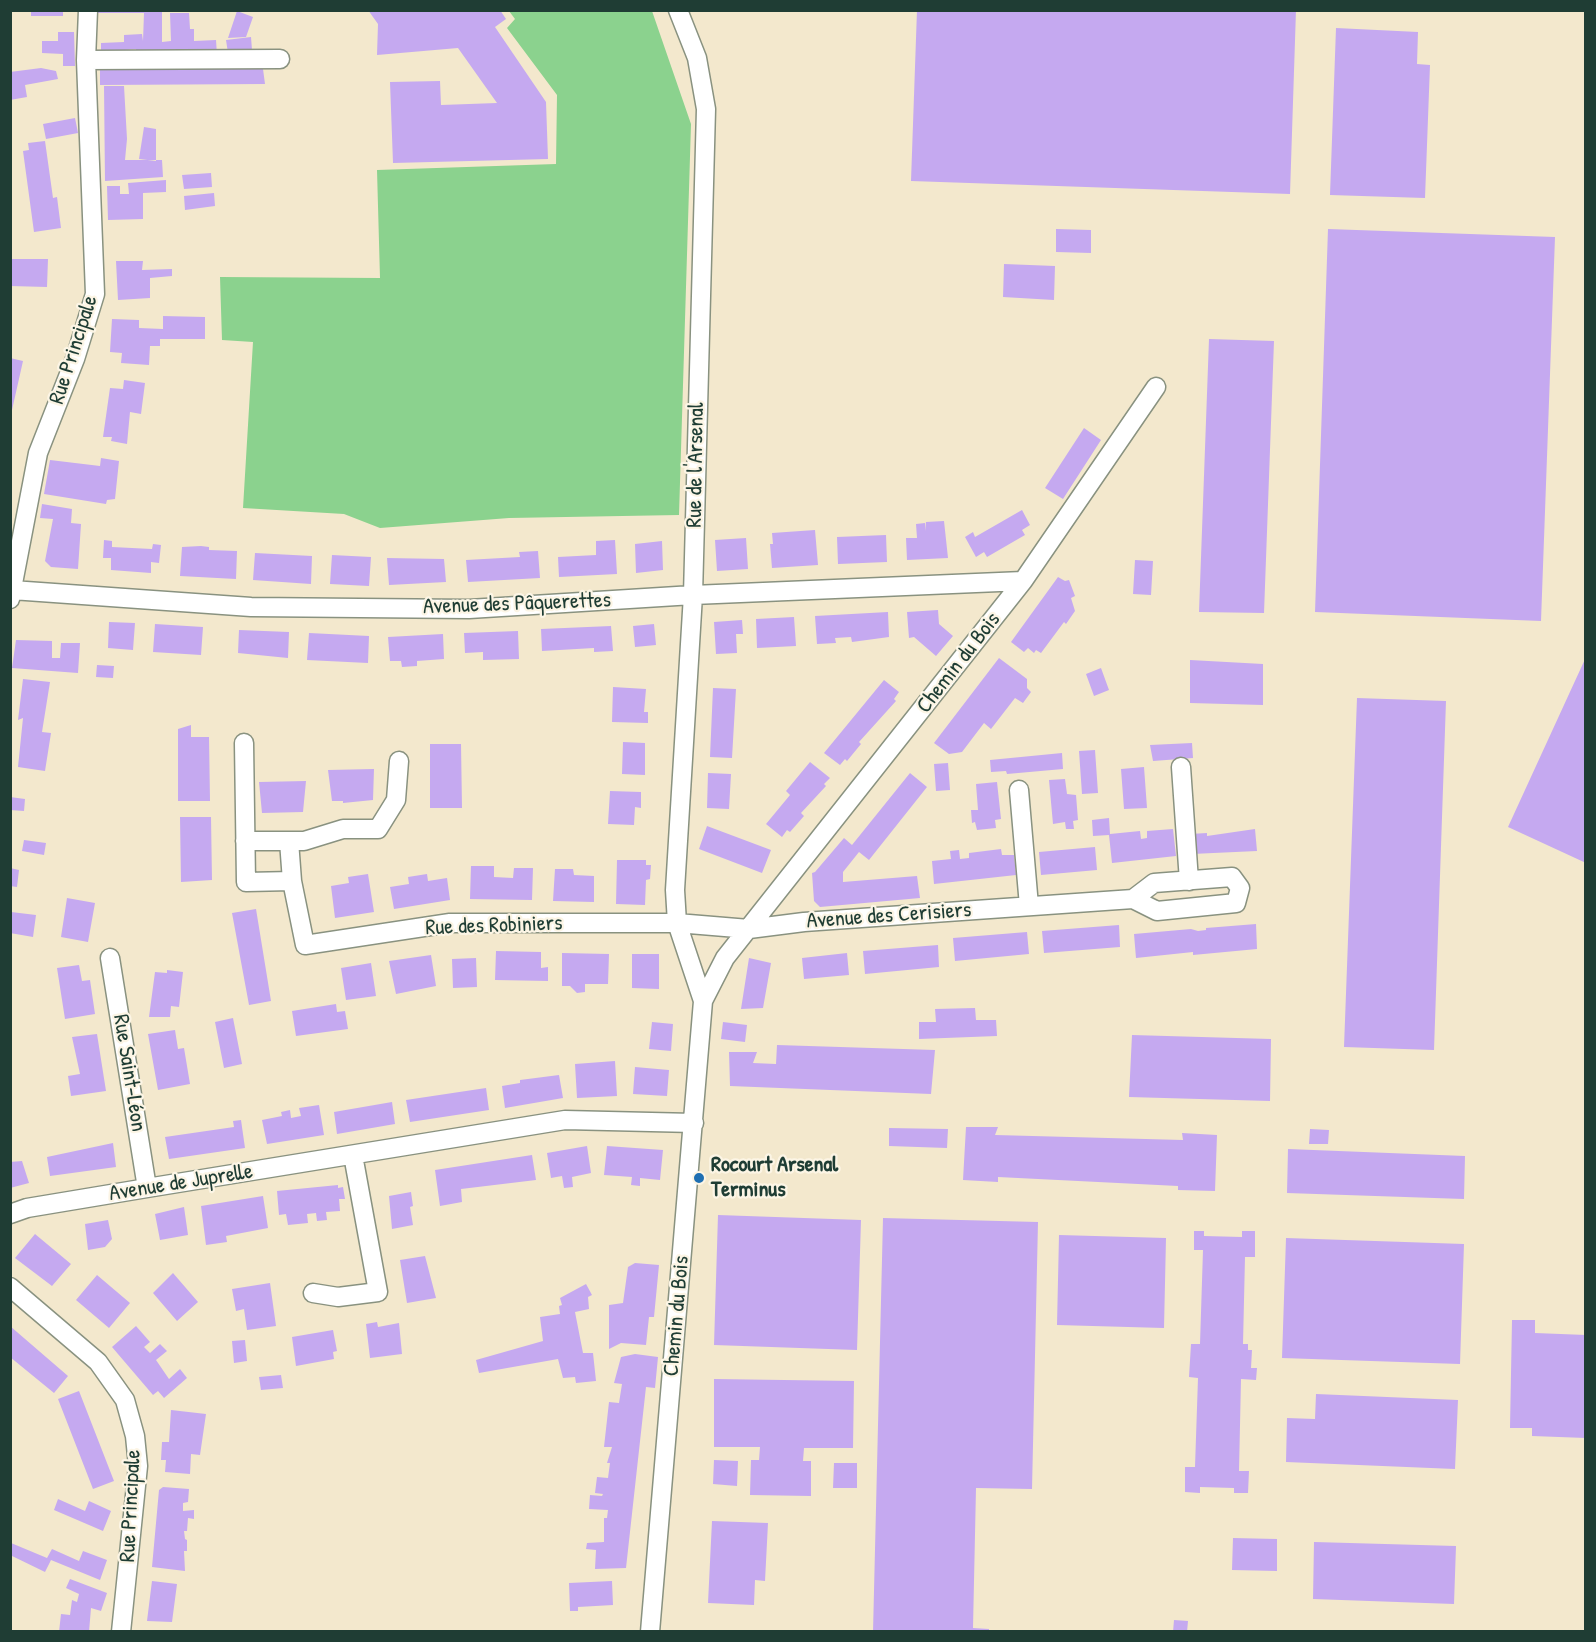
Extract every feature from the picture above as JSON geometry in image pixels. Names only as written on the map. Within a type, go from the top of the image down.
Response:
[{"type":"street","name":"Rue Principale","points":[[11,594],[38,453],[75,358],[94,294],[86,60],[88,10]]},
{"type":"street","name":"Rue de l'Arsenal","points":[[677,923],[675,890],[687,661],[693,595],[706,109],[697,58],[678,10]]},
{"type":"street","points":[[86,60],[280,59]]},
{"type":"street","name":"Chemin du Bois","points":[[650,1632],[703,1001],[724,958],[1023,581],[1156,387]]},
{"type":"street","name":"Avenue des Pâquerettes","points":[[11,594],[251,607],[469,609],[693,595],[1023,581]]},
{"type":"street","points":[[244,743],[246,882],[292,881]]},
{"type":"street","points":[[245,841],[304,841],[343,829],[378,829],[396,800],[399,761]]},
{"type":"street","points":[[1180,767],[1189,881]]},
{"type":"street","points":[[1019,790],[1029,906]]},
{"type":"street","name":"Rue des Robiniers","points":[[289,841],[292,881],[305,945],[450,923],[677,923]]},
{"type":"street","name":"Avenue des Cerisiers","points":[[749,929],[804,922],[1133,899],[1157,911],[1236,903],[1240,888],[1232,878],[1154,883],[1133,899]]},
{"type":"street","points":[[677,923],[749,929]]},
{"type":"street","name":"Chemin du Bois","points":[[677,923],[703,1001]]},
{"type":"street","name":"Rue Saint-Léon","points":[[110,958],[147,1188]]},
{"type":"street","name":"Avenue de Juprelle","points":[[10,1214],[27,1208],[565,1119],[694,1123]]},
{"type":"street","points":[[313,1293],[338,1298],[378,1292],[353,1155]]},
{"type":"street","name":"Rue Principale","points":[[10,1287],[98,1362],[125,1400],[135,1436],[138,1466],[121,1632]]},
{"type":"green space","points":[[509,11],[652,11],[691,124],[679,515],[509,518],[380,528],[344,514],[243,508],[253,342],[222,340],[220,277],[380,278],[377,170],[556,164],[557,95],[507,28],[515,19]]},
{"type":"building","points":[[31,10],[63,10],[63,16],[31,16]]},
{"type":"building","points":[[97,10],[162,10],[162,42],[171,41],[170,13],[189,13],[190,29],[194,29],[194,41],[216,40],[217,55],[136,51],[136,49],[101,52],[101,43],[124,42],[124,35],[142,34],[143,41],[144,13],[97,13]]},
{"type":"building","points":[[368,10],[500,10],[506,19],[495,27],[546,102],[548,159],[393,163],[390,82],[440,81],[441,105],[497,103],[458,48],[377,55],[378,24]]},
{"type":"building","points":[[917,10],[1296,10],[1290,194],[911,181]]},
{"type":"building","points":[[237,11],[253,17],[246,37],[228,38]]},
{"type":"building","points":[[1336,28],[1418,32],[1417,64],[1430,65],[1425,198],[1330,195]]},
{"type":"building","points":[[58,32],[74,32],[75,66],[63,66],[63,54],[42,53],[42,41],[58,41]]},
{"type":"building","points":[[251,37],[252,50],[228,53],[226,40]]},
{"type":"building","points":[[41,68],[56,71],[58,79],[25,85],[27,97],[10,100],[10,72]]},
{"type":"building","points":[[100,68],[263,69],[265,84],[100,85]]},
{"type":"building","points":[[104,86],[124,86],[127,139],[125,160],[162,160],[163,177],[105,181]]},
{"type":"building","points":[[75,118],[78,133],[46,139],[43,124]]},
{"type":"building","points":[[144,127],[156,129],[156,161],[139,159]]},
{"type":"building","points":[[45,141],[53,198],[57,197],[61,228],[34,232],[23,151],[29,150],[28,143]]},
{"type":"building","points":[[211,173],[212,187],[184,189],[182,175]]},
{"type":"building","points":[[166,180],[166,192],[143,193],[143,219],[108,220],[107,186],[120,186],[120,194],[129,194],[128,183]]},
{"type":"building","points":[[214,193],[215,206],[185,210],[184,196]]},
{"type":"building","points":[[1056,229],[1091,230],[1091,253],[1056,252]]},
{"type":"building","points":[[1328,229],[1555,237],[1541,621],[1315,612]]},
{"type":"building","points":[[10,259],[48,259],[47,287],[10,286]]},
{"type":"building","points":[[116,261],[143,261],[142,270],[172,269],[172,276],[150,278],[150,298],[118,300]]},
{"type":"building","points":[[1004,264],[1055,266],[1054,300],[1003,297]]},
{"type":"building","points":[[163,316],[205,317],[205,339],[160,339],[160,346],[150,346],[149,365],[121,363],[122,353],[110,352],[112,319],[139,320],[139,328],[163,329]]},
{"type":"building","points":[[1209,339],[1274,341],[1264,613],[1199,612]]},
{"type":"building","points":[[10,358],[23,361],[12,410],[10,410]]},
{"type":"building","points":[[124,380],[145,383],[141,414],[130,412],[127,444],[111,441],[112,437],[103,437],[110,388],[123,389]]},
{"type":"building","points":[[1084,428],[1101,440],[1063,499],[1045,488]]},
{"type":"building","points":[[101,458],[119,461],[115,499],[107,500],[106,504],[44,494],[50,460],[100,466]]},
{"type":"building","points":[[42,504],[72,509],[71,523],[81,524],[78,569],[51,567],[45,561],[53,519],[40,518]]},
{"type":"building","points":[[1022,510],[1030,525],[1022,530],[1025,535],[987,557],[984,552],[976,557],[965,537],[973,532],[975,537]]},
{"type":"building","points":[[944,521],[948,558],[907,560],[906,538],[917,538],[916,524],[925,523],[925,531],[926,522]]},
{"type":"building","points":[[815,530],[818,565],[772,568],[770,544],[773,544],[772,533]]},
{"type":"building","points":[[886,535],[887,562],[838,564],[837,537]]},
{"type":"building","points":[[746,538],[748,569],[717,571],[715,540]]},
{"type":"building","points":[[104,540],[112,541],[112,547],[152,549],[153,544],[161,545],[159,563],[151,562],[151,573],[111,570],[111,558],[103,558]]},
{"type":"building","points":[[615,540],[617,574],[559,577],[558,557],[596,555],[596,541]]},
{"type":"building","points":[[662,541],[663,570],[636,573],[635,544]]},
{"type":"building","points":[[182,547],[209,547],[209,550],[237,551],[236,579],[180,576]]},
{"type":"building","points":[[538,551],[540,578],[468,582],[466,560],[520,557],[519,552]]},
{"type":"building","points":[[255,553],[312,556],[311,584],[253,580]]},
{"type":"building","points":[[332,555],[371,557],[369,586],[330,584]]},
{"type":"building","points":[[387,558],[444,559],[446,582],[389,585]]},
{"type":"building","points":[[1135,560],[1153,561],[1151,595],[1133,594]]},
{"type":"building","points":[[1058,577],[1065,581],[1069,580],[1075,596],[1071,598],[1075,611],[1041,653],[1036,650],[1034,653],[1028,648],[1024,652],[1011,642]]},
{"type":"building","points":[[938,610],[939,624],[953,636],[936,656],[914,637],[909,638],[907,612]]},
{"type":"building","points":[[888,612],[889,637],[852,642],[851,637],[835,638],[836,643],[817,644],[815,616]]},
{"type":"building","points":[[794,617],[796,646],[757,648],[756,619]]},
{"type":"building","points":[[742,620],[743,634],[736,634],[737,653],[716,654],[714,622]]},
{"type":"building","points":[[109,622],[135,623],[133,650],[108,648]]},
{"type":"building","points":[[155,624],[203,627],[201,655],[153,652]]},
{"type":"building","points":[[654,624],[656,645],[635,647],[633,626]]},
{"type":"building","points":[[611,626],[613,651],[594,652],[594,648],[542,651],[541,629]]},
{"type":"building","points":[[239,630],[289,632],[288,658],[238,653]]},
{"type":"building","points":[[518,631],[519,659],[483,660],[483,652],[465,653],[464,633]]},
{"type":"building","points":[[309,633],[369,636],[368,663],[307,660]]},
{"type":"building","points":[[443,634],[444,659],[417,661],[417,666],[402,667],[401,661],[390,661],[388,637]]},
{"type":"building","points":[[16,640],[52,641],[52,658],[60,658],[61,643],[80,643],[78,673],[12,668]]},
{"type":"building","points":[[1586,657],[1586,863],[1508,827]]},
{"type":"building","points":[[999,658],[1027,679],[1027,688],[1031,692],[1023,703],[1015,698],[991,729],[984,723],[962,752],[949,754],[934,743]]},
{"type":"building","points":[[1190,660],[1263,664],[1263,705],[1190,703]]},
{"type":"building","points":[[97,665],[114,666],[113,678],[96,677]]},
{"type":"building","points":[[1101,668],[1109,690],[1094,696],[1086,674]]},
{"type":"building","points":[[23,679],[50,682],[42,732],[51,733],[45,771],[18,767],[23,718],[18,720]]},
{"type":"building","points":[[884,680],[899,692],[894,699],[896,701],[859,742],[861,744],[847,761],[845,759],[840,765],[824,753]]},
{"type":"building","points":[[613,687],[646,689],[644,712],[648,712],[648,723],[612,722]]},
{"type":"building","points":[[713,688],[736,689],[732,758],[710,757]]},
{"type":"building","points":[[1357,698],[1446,701],[1434,1050],[1344,1047]]},
{"type":"building","points":[[191,725],[191,737],[209,737],[210,801],[178,801],[178,729]]},
{"type":"building","points":[[623,742],[645,743],[645,775],[622,774]]},
{"type":"building","points":[[1192,743],[1193,758],[1153,761],[1150,745]]},
{"type":"building","points":[[430,744],[461,744],[462,808],[430,808]]},
{"type":"building","points":[[1095,750],[1098,793],[1082,794],[1079,751]]},
{"type":"building","points":[[1062,753],[1063,769],[1007,774],[1006,771],[991,772],[990,760]]},
{"type":"building","points":[[810,762],[830,778],[824,784],[826,786],[801,813],[804,816],[790,832],[787,830],[782,837],[766,824],[790,795],[786,791]]},
{"type":"building","points":[[948,763],[950,790],[936,791],[934,764]]},
{"type":"building","points":[[1144,767],[1147,808],[1124,809],[1121,769]]},
{"type":"building","points":[[374,769],[373,800],[343,803],[343,801],[332,801],[328,770]]},
{"type":"building","points":[[708,773],[731,774],[729,809],[707,808]]},
{"type":"building","points":[[910,773],[927,787],[869,860],[859,852],[843,872],[843,882],[917,876],[920,898],[820,907],[814,901],[812,873],[844,838],[852,845]]},
{"type":"building","points":[[1065,779],[1067,794],[1076,795],[1078,820],[1073,821],[1074,829],[1066,829],[1065,822],[1053,824],[1049,780]]},
{"type":"building","points":[[306,781],[303,812],[262,813],[259,782]]},
{"type":"building","points":[[997,782],[1001,819],[995,820],[996,828],[977,830],[975,822],[972,823],[971,810],[978,810],[976,784]]},
{"type":"building","points":[[610,791],[641,792],[641,808],[635,807],[634,825],[608,824]]},
{"type":"building","points":[[10,797],[25,799],[24,811],[10,810]]},
{"type":"building","points":[[180,817],[211,817],[212,880],[181,882]]},
{"type":"building","points":[[1109,818],[1110,834],[1140,831],[1141,839],[1147,838],[1147,831],[1173,829],[1176,856],[1112,863],[1109,835],[1093,836],[1092,820]]},
{"type":"building","points":[[707,826],[771,850],[762,873],[699,849]]},
{"type":"building","points":[[1255,829],[1257,851],[1192,854],[1190,834],[1207,833],[1207,836]]},
{"type":"building","points":[[24,840],[46,843],[44,855],[22,851]]},
{"type":"building","points":[[1095,847],[1097,870],[1041,875],[1039,852]]},
{"type":"building","points":[[1001,849],[1002,855],[1014,855],[1016,875],[934,884],[932,861],[951,859],[950,851],[959,850],[960,859],[969,858],[969,853]]},
{"type":"building","points":[[617,860],[646,860],[646,865],[651,865],[650,879],[646,880],[645,905],[616,904]]},
{"type":"building","points":[[471,866],[494,866],[494,877],[513,878],[514,868],[533,868],[532,900],[470,899]]},
{"type":"building","points":[[10,868],[19,870],[17,887],[10,886]]},
{"type":"building","points":[[555,869],[573,869],[574,875],[594,876],[594,902],[553,901]]},
{"type":"building","points":[[368,874],[374,912],[335,918],[331,886],[349,883],[348,877]]},
{"type":"building","points":[[427,874],[428,881],[447,878],[450,900],[394,909],[390,887],[409,884],[408,877]]},
{"type":"building","points":[[67,898],[95,903],[88,942],[61,937]]},
{"type":"building","points":[[256,909],[271,1001],[249,1005],[232,913]]},
{"type":"building","points":[[11,912],[36,915],[33,937],[10,933]]},
{"type":"building","points":[[1256,924],[1257,949],[1136,958],[1134,934],[1191,929],[1198,931],[1206,930],[1206,928]]},
{"type":"building","points":[[1119,925],[1120,947],[1044,953],[1042,931]]},
{"type":"building","points":[[1027,932],[1029,954],[955,961],[953,938]]},
{"type":"building","points":[[938,945],[939,967],[865,974],[863,951]]},
{"type":"building","points":[[496,951],[541,952],[541,968],[548,967],[548,981],[495,980]]},
{"type":"building","points":[[562,953],[609,954],[608,984],[585,984],[585,992],[577,993],[570,986],[562,986]]},
{"type":"building","points":[[847,953],[849,975],[804,979],[802,958]]},
{"type":"building","points":[[632,954],[659,954],[659,989],[632,988]]},
{"type":"building","points":[[431,955],[436,986],[396,994],[389,961]]},
{"type":"building","points":[[476,958],[477,987],[453,988],[452,959]]},
{"type":"building","points":[[749,958],[771,963],[763,1008],[741,1009]]},
{"type":"building","points":[[371,963],[376,996],[346,1000],[341,968]]},
{"type":"building","points":[[79,965],[82,981],[90,980],[95,1014],[65,1019],[57,968]]},
{"type":"building","points":[[167,970],[183,972],[179,1007],[171,1006],[170,1017],[149,1017],[155,972],[167,973]]},
{"type":"building","points":[[336,1004],[337,1012],[345,1011],[348,1029],[296,1036],[292,1011]]},
{"type":"building","points":[[975,1008],[976,1020],[996,1020],[997,1036],[919,1039],[919,1022],[936,1022],[935,1009]]},
{"type":"building","points":[[233,1018],[242,1064],[224,1068],[215,1022]]},
{"type":"building","points":[[652,1022],[673,1024],[671,1051],[649,1049]]},
{"type":"building","points":[[723,1022],[747,1025],[745,1042],[721,1039]]},
{"type":"building","points":[[175,1030],[178,1049],[184,1048],[190,1084],[158,1090],[148,1034]]},
{"type":"building","points":[[97,1034],[106,1091],[71,1096],[68,1076],[80,1074],[72,1037]]},
{"type":"building","points":[[1132,1035],[1271,1039],[1270,1101],[1129,1097]]},
{"type":"building","points":[[777,1045],[935,1050],[931,1094],[730,1086],[729,1052],[757,1052],[753,1063],[776,1064]]},
{"type":"building","points":[[615,1061],[617,1096],[577,1098],[575,1064]]},
{"type":"building","points":[[635,1067],[669,1070],[667,1096],[633,1094]]},
{"type":"building","points":[[559,1075],[563,1098],[505,1108],[502,1086],[520,1083],[520,1080]]},
{"type":"building","points":[[486,1088],[489,1110],[410,1122],[406,1100]]},
{"type":"building","points":[[392,1102],[395,1124],[337,1134],[334,1112]]},
{"type":"building","points":[[319,1105],[324,1135],[267,1144],[262,1120],[282,1116],[281,1112],[290,1110],[291,1118],[301,1116],[299,1108]]},
{"type":"building","points":[[241,1120],[245,1148],[169,1159],[165,1137],[234,1127],[233,1121]]},
{"type":"building","points":[[966,1127],[998,1127],[995,1135],[1183,1140],[1182,1133],[1217,1135],[1215,1191],[1178,1190],[1178,1186],[998,1177],[998,1182],[963,1180]]},
{"type":"building","points":[[889,1128],[948,1129],[947,1148],[889,1146]]},
{"type":"building","points":[[1310,1129],[1329,1130],[1328,1144],[1309,1144]]},
{"type":"building","points":[[113,1143],[116,1167],[50,1176],[47,1157]]},
{"type":"building","points":[[587,1146],[591,1173],[572,1177],[573,1187],[564,1188],[562,1176],[551,1178],[547,1153]]},
{"type":"building","points":[[607,1146],[663,1150],[660,1180],[640,1178],[640,1186],[631,1185],[632,1177],[604,1175]]},
{"type":"building","points":[[1288,1149],[1465,1156],[1464,1199],[1287,1193]]},
{"type":"building","points":[[532,1155],[536,1180],[461,1189],[462,1202],[440,1206],[435,1170]]},
{"type":"building","points":[[22,1161],[29,1183],[10,1188],[10,1162]]},
{"type":"building","points":[[338,1185],[338,1188],[343,1187],[345,1199],[339,1199],[340,1211],[326,1212],[327,1220],[317,1221],[316,1213],[307,1214],[308,1223],[288,1225],[286,1214],[279,1215],[277,1191]]},
{"type":"building","points":[[411,1192],[413,1206],[410,1207],[413,1225],[392,1229],[389,1196]]},
{"type":"building","points":[[263,1196],[268,1228],[226,1236],[227,1242],[206,1245],[201,1206]]},
{"type":"building","points":[[184,1207],[188,1235],[160,1240],[155,1214]]},
{"type":"building","points":[[718,1215],[861,1220],[857,1350],[714,1345]]},
{"type":"building","points":[[883,1218],[1038,1222],[1032,1489],[976,1488],[973,1628],[989,1629],[989,1632],[873,1632]]},
{"type":"building","points":[[108,1220],[112,1239],[105,1247],[88,1250],[85,1224]]},
{"type":"building","points":[[1194,1231],[1204,1231],[1204,1236],[1242,1237],[1242,1231],[1255,1231],[1255,1257],[1245,1257],[1243,1344],[1248,1344],[1248,1350],[1252,1350],[1251,1368],[1257,1368],[1256,1380],[1241,1379],[1239,1471],[1249,1471],[1248,1493],[1234,1493],[1234,1488],[1200,1487],[1200,1493],[1185,1492],[1185,1467],[1195,1467],[1198,1378],[1189,1377],[1191,1344],[1200,1344],[1203,1250],[1194,1250]]},
{"type":"building","points":[[35,1234],[71,1264],[52,1286],[15,1258]]},
{"type":"building","points":[[1059,1235],[1166,1238],[1164,1328],[1057,1325]]},
{"type":"building","points":[[1286,1238],[1464,1244],[1460,1364],[1282,1358]]},
{"type":"building","points":[[425,1256],[436,1298],[407,1303],[400,1260]]},
{"type":"building","points":[[635,1263],[659,1265],[654,1317],[649,1317],[646,1345],[621,1343],[609,1349],[609,1305],[623,1303],[628,1267]]},
{"type":"building","points":[[173,1273],[198,1302],[177,1321],[153,1293]]},
{"type":"building","points":[[97,1275],[130,1303],[109,1328],[76,1300]]},
{"type":"building","points":[[270,1283],[276,1326],[247,1330],[244,1309],[236,1311],[232,1289]]},
{"type":"building","points":[[586,1284],[592,1295],[588,1297],[589,1309],[575,1312],[583,1353],[593,1353],[596,1381],[576,1383],[575,1377],[563,1378],[558,1359],[479,1373],[476,1360],[543,1341],[540,1317],[560,1314],[559,1306],[562,1305],[560,1298]]},
{"type":"building","points":[[1512,1320],[1535,1320],[1535,1333],[1586,1335],[1586,1438],[1532,1436],[1532,1428],[1510,1428]]},
{"type":"building","points":[[377,1322],[378,1327],[399,1323],[402,1354],[370,1358],[366,1324]]},
{"type":"building","points":[[10,1326],[68,1376],[54,1393],[10,1357]]},
{"type":"building","points":[[136,1326],[150,1342],[144,1347],[150,1353],[160,1344],[167,1351],[156,1360],[169,1379],[180,1369],[187,1378],[164,1398],[158,1391],[153,1395],[112,1347]]},
{"type":"building","points":[[333,1330],[337,1351],[333,1352],[334,1359],[296,1366],[292,1337]]},
{"type":"building","points":[[245,1340],[247,1361],[234,1363],[232,1341]]},
{"type":"building","points":[[635,1354],[658,1357],[655,1388],[646,1387],[626,1568],[595,1569],[596,1550],[586,1549],[587,1543],[604,1542],[604,1518],[607,1518],[608,1510],[589,1509],[590,1495],[602,1496],[603,1494],[595,1493],[597,1477],[608,1478],[610,1463],[607,1463],[612,1447],[604,1447],[609,1402],[619,1403],[622,1384],[614,1383],[621,1357]]},
{"type":"building","points":[[281,1375],[283,1388],[261,1390],[259,1377]]},
{"type":"building","points":[[714,1379],[854,1381],[853,1448],[804,1448],[803,1461],[811,1461],[811,1496],[750,1495],[751,1460],[759,1460],[760,1447],[714,1447]]},
{"type":"building","points":[[79,1391],[114,1481],[93,1489],[58,1399]]},
{"type":"building","points":[[1316,1394],[1458,1400],[1455,1469],[1286,1462],[1287,1418],[1315,1419]]},
{"type":"building","points":[[171,1410],[206,1414],[200,1455],[191,1454],[190,1474],[165,1472],[166,1460],[161,1460],[162,1442],[169,1442]]},
{"type":"building","points":[[714,1460],[738,1461],[737,1486],[713,1484]]},
{"type":"building","points":[[834,1463],[857,1463],[857,1488],[833,1488]]},
{"type":"building","points":[[163,1487],[189,1489],[188,1502],[183,1503],[183,1511],[194,1510],[194,1519],[188,1518],[187,1531],[184,1531],[187,1540],[187,1551],[184,1551],[185,1571],[152,1567],[159,1490]]},
{"type":"building","points":[[58,1499],[85,1511],[89,1501],[111,1511],[103,1531],[54,1510]]},
{"type":"building","points":[[712,1521],[768,1523],[765,1581],[755,1580],[754,1605],[708,1603]]},
{"type":"building","points":[[1233,1538],[1277,1539],[1277,1571],[1232,1570]]},
{"type":"building","points":[[1314,1542],[1456,1546],[1454,1604],[1313,1599]]},
{"type":"building","points":[[11,1543],[47,1558],[52,1549],[79,1561],[83,1551],[107,1560],[100,1580],[51,1560],[45,1572],[10,1555]]},
{"type":"building","points":[[70,1579],[107,1593],[101,1611],[91,1608],[89,1632],[59,1632],[61,1614],[70,1615],[72,1600],[77,1602],[79,1594],[66,1588]]},
{"type":"building","points":[[152,1581],[177,1584],[172,1622],[147,1621]]},
{"type":"building","points":[[612,1581],[613,1605],[578,1607],[578,1611],[570,1611],[569,1583]]},
{"type":"building","points":[[1174,1620],[1188,1621],[1187,1632],[1173,1632]]},
{"type":"place","name":"Rocourt Arsenal Terminus","points":[[699,1178]]}]
